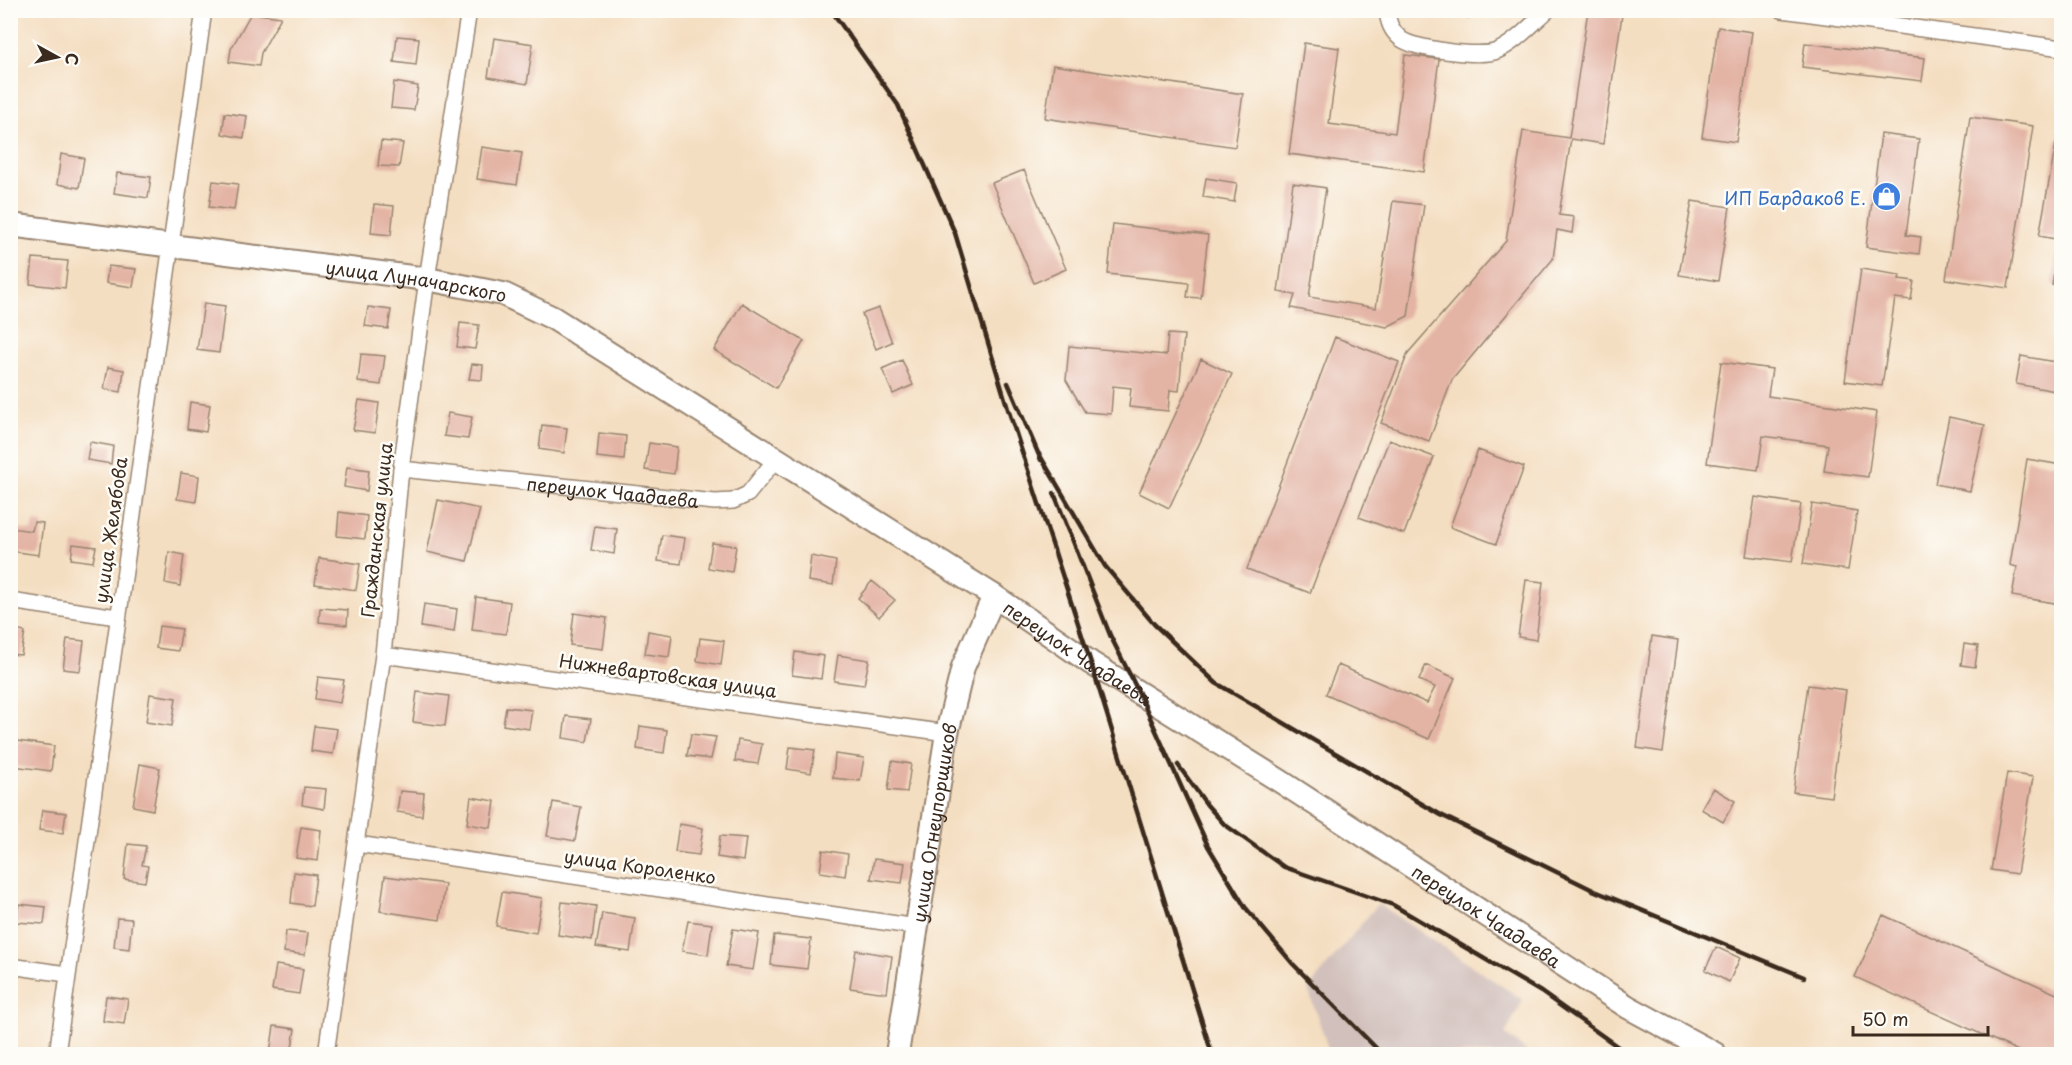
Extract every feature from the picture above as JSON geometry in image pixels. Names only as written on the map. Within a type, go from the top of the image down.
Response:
[{"type":"street","name":"улица Желябова","points":[[57,1054],[204,10]]},
{"type":"street","name":"Гражданская улица","points":[[326,1054],[383,655],[401,469],[426,279],[469,10]]},
{"type":"street","points":[[1387,10],[1388,21],[1394,32],[1403,40],[1415,45],[1484,55],[1496,52],[1507,45],[1548,10]]},
{"type":"street","points":[[1782,10],[2061,48]]},
{"type":"street","name":"улица Луначарского","points":[[10,225],[426,279],[503,294],[554,318],[776,459]]},
{"type":"street","name":"переулок Чаадаева","points":[[401,469],[715,502],[734,501],[748,494],[776,459],[994,596],[1091,663],[1280,781],[1628,1007],[1715,1054]]},
{"type":"street","name":"улица Огнеупорщиков","points":[[897,1054],[947,733],[963,667],[994,596]]},
{"type":"street","points":[[10,601],[117,617]]},
{"type":"street","name":"Нижневартовская улица","points":[[383,655],[947,733]]},
{"type":"street","name":"улица Короленко","points":[[357,844],[917,927]]},
{"type":"street","points":[[10,966],[67,974]]},
{"type":"shaded area","points":[[1378,904],[1523,1000],[1505,1034],[1530,1054],[1330,1054],[1308,989]]},
{"type":"building","points":[[1426,10],[1472,10],[1471,18]]},
{"type":"building","points":[[1588,10],[1622,15],[1603,144],[1571,139],[1559,215],[1574,217],[1572,233],[1557,230],[1553,259],[1452,380],[1429,441],[1381,423],[1408,353],[1506,241],[1523,131],[1569,138]]},
{"type":"building","points":[[251,13],[281,17],[261,53],[259,66],[229,62],[231,49]]},
{"type":"building","points":[[1718,27],[1752,32],[1736,142],[1702,137]]},
{"type":"building","points":[[397,36],[419,38],[416,65],[394,62]]},
{"type":"building","points":[[494,38],[533,44],[527,84],[488,77]]},
{"type":"building","points":[[1304,43],[1339,48],[1329,124],[1395,133],[1405,55],[1439,59],[1424,172],[1289,154]]},
{"type":"building","points":[[1805,43],[1925,58],[1922,81],[1802,67]]},
{"type":"building","points":[[1053,65],[1243,94],[1235,147],[1045,118]]},
{"type":"building","points":[[394,82],[418,86],[414,110],[391,108]]},
{"type":"building","points":[[225,113],[247,116],[244,138],[222,134]]},
{"type":"building","points":[[1970,117],[2033,126],[2008,288],[1946,279]]},
{"type":"building","points":[[1881,134],[1919,139],[1906,235],[1921,237],[1919,254],[1866,247]]},
{"type":"building","points":[[2057,138],[2061,139],[2061,240],[2039,236]]},
{"type":"building","points":[[381,141],[403,143],[399,167],[378,166]]},
{"type":"building","points":[[482,147],[522,153],[517,185],[477,179]]},
{"type":"building","points":[[61,154],[84,158],[79,188],[57,184]]},
{"type":"building","points":[[1024,170],[1066,269],[1034,283],[992,183]]},
{"type":"building","points":[[117,173],[151,177],[148,198],[114,193]]},
{"type":"building","points":[[1206,178],[1237,183],[1234,202],[1203,197]]},
{"type":"building","points":[[213,181],[238,184],[234,210],[209,207]]},
{"type":"building","points":[[1293,183],[1326,188],[1309,297],[1376,308],[1393,201],[1424,205],[1408,316],[1387,327],[1291,308],[1295,295],[1278,292]]},
{"type":"building","points":[[1692,201],[1730,207],[1718,281],[1679,275]]},
{"type":"building","points":[[374,204],[394,206],[391,235],[371,233]]},
{"type":"building","points":[[1113,224],[1208,235],[1201,298],[1187,297],[1189,283],[1108,274]]},
{"type":"building","points":[[2057,252],[2061,252],[2061,286],[2052,285]]},
{"type":"building","points":[[33,258],[68,261],[65,288],[30,284]]},
{"type":"building","points":[[108,266],[136,269],[133,287],[106,283]]},
{"type":"building","points":[[1861,269],[1900,275],[1899,279],[1914,281],[1911,300],[1895,298],[1882,386],[1845,381]]},
{"type":"building","points":[[204,303],[225,306],[219,353],[197,350]]},
{"type":"building","points":[[742,303],[804,341],[776,388],[714,350]]},
{"type":"building","points":[[368,307],[391,310],[388,329],[365,326]]},
{"type":"building","points":[[879,308],[892,342],[876,349],[862,314]]},
{"type":"building","points":[[460,323],[479,325],[475,349],[457,347]]},
{"type":"building","points":[[1168,334],[1184,335],[1179,391],[1170,390],[1168,411],[1129,407],[1131,388],[1113,386],[1111,414],[1085,412],[1066,380],[1069,346],[1166,355]]},
{"type":"building","points":[[1335,337],[1399,362],[1310,593],[1247,569]]},
{"type":"building","points":[[361,354],[385,356],[381,385],[358,382]]},
{"type":"building","points":[[2021,356],[2061,363],[2061,392],[2016,384]]},
{"type":"building","points":[[1201,359],[1232,374],[1169,508],[1139,493]]},
{"type":"building","points":[[902,360],[913,385],[893,394],[882,369]]},
{"type":"building","points":[[1721,362],[1772,369],[1768,396],[1877,412],[1868,477],[1824,471],[1828,445],[1763,436],[1758,470],[1707,463]]},
{"type":"building","points":[[472,364],[483,365],[482,380],[469,379]]},
{"type":"building","points":[[108,367],[124,370],[121,392],[104,389]]},
{"type":"building","points":[[359,400],[379,403],[375,433],[353,430]]},
{"type":"building","points":[[190,402],[210,405],[206,432],[187,429]]},
{"type":"building","points":[[448,413],[472,417],[468,439],[444,436]]},
{"type":"building","points":[[1949,417],[1985,425],[1970,491],[1935,484]]},
{"type":"building","points":[[542,425],[567,428],[564,453],[539,449]]},
{"type":"building","points":[[599,433],[626,436],[624,460],[597,457]]},
{"type":"building","points":[[1389,440],[1434,457],[1404,534],[1359,517]]},
{"type":"building","points":[[90,442],[113,446],[111,464],[87,460]]},
{"type":"building","points":[[649,443],[677,447],[674,474],[645,470]]},
{"type":"building","points":[[1478,450],[1524,467],[1496,544],[1450,527]]},
{"type":"building","points":[[2027,459],[2061,465],[2061,604],[2012,596],[2017,567],[2010,565]]},
{"type":"building","points":[[347,467],[369,470],[367,491],[344,487]]},
{"type":"building","points":[[181,473],[199,476],[196,502],[177,499]]},
{"type":"building","points":[[1755,497],[1801,504],[1792,562],[1746,556]]},
{"type":"building","points":[[438,500],[480,509],[467,561],[427,552]]},
{"type":"building","points":[[1812,504],[1857,511],[1848,570],[1803,564]]},
{"type":"building","points":[[339,512],[367,516],[365,539],[337,536]]},
{"type":"building","points":[[34,522],[43,523],[39,555],[10,551],[11,528],[32,531]]},
{"type":"building","points":[[595,526],[617,529],[614,554],[591,550]]},
{"type":"building","points":[[662,535],[685,538],[681,564],[658,561]]},
{"type":"building","points":[[712,543],[736,546],[732,572],[708,568]]},
{"type":"building","points":[[73,544],[96,547],[93,562],[71,559]]},
{"type":"building","points":[[169,552],[184,555],[180,586],[165,583]]},
{"type":"building","points":[[811,556],[836,561],[833,585],[808,581]]},
{"type":"building","points":[[319,558],[360,564],[356,590],[315,584]]},
{"type":"building","points":[[1526,580],[1543,582],[1536,640],[1518,637]]},
{"type":"building","points":[[872,581],[895,600],[879,617],[858,598]]},
{"type":"building","points":[[476,597],[510,602],[506,634],[472,630]]},
{"type":"building","points":[[424,604],[457,609],[454,632],[421,627]]},
{"type":"building","points":[[320,608],[348,610],[347,625],[319,622]]},
{"type":"building","points":[[574,613],[607,618],[603,649],[570,645]]},
{"type":"building","points":[[159,626],[182,629],[178,651],[156,648]]},
{"type":"building","points":[[10,629],[25,632],[21,655],[10,654]]},
{"type":"building","points":[[648,631],[672,635],[669,657],[645,654]]},
{"type":"building","points":[[1652,636],[1678,640],[1663,752],[1637,748]]},
{"type":"building","points":[[700,638],[724,641],[721,665],[697,661]]},
{"type":"building","points":[[67,639],[84,641],[80,671],[63,669]]},
{"type":"building","points":[[1964,644],[1978,646],[1975,667],[1961,665]]},
{"type":"building","points":[[795,652],[824,656],[821,679],[792,675]]},
{"type":"building","points":[[838,655],[869,660],[864,685],[834,681]]},
{"type":"building","points":[[1338,665],[1427,703],[1435,687],[1419,680],[1426,665],[1455,678],[1429,739],[1326,694]]},
{"type":"building","points":[[318,677],[344,680],[340,703],[315,699]]},
{"type":"building","points":[[1808,685],[1846,690],[1831,797],[1793,792]]},
{"type":"building","points":[[417,692],[449,696],[445,726],[413,722]]},
{"type":"building","points":[[150,694],[176,698],[172,726],[146,722]]},
{"type":"building","points":[[506,707],[532,710],[529,729],[503,725]]},
{"type":"building","points":[[566,716],[591,719],[587,742],[563,738]]},
{"type":"building","points":[[314,726],[337,729],[333,754],[311,751]]},
{"type":"building","points":[[640,726],[667,730],[664,753],[637,749]]},
{"type":"building","points":[[691,734],[716,737],[711,759],[687,756]]},
{"type":"building","points":[[738,740],[762,744],[758,764],[735,761]]},
{"type":"building","points":[[17,741],[54,746],[51,771],[13,766]]},
{"type":"building","points":[[790,747],[815,750],[811,773],[787,769]]},
{"type":"building","points":[[835,754],[864,758],[860,781],[833,778]]},
{"type":"building","points":[[892,761],[911,764],[907,792],[888,790]]},
{"type":"building","points":[[140,764],[160,768],[153,810],[133,806]]},
{"type":"building","points":[[2007,773],[2033,777],[2017,874],[1991,870]]},
{"type":"building","points":[[304,787],[326,789],[324,809],[302,805]]},
{"type":"building","points":[[1713,788],[1735,801],[1723,822],[1701,809]]},
{"type":"building","points":[[400,791],[424,793],[422,816],[397,812]]},
{"type":"building","points":[[471,797],[495,801],[491,828],[467,824]]},
{"type":"building","points":[[553,802],[581,807],[575,841],[547,836]]},
{"type":"building","points":[[42,810],[66,813],[63,833],[39,830]]},
{"type":"building","points":[[679,824],[703,828],[699,855],[675,852]]},
{"type":"building","points":[[301,827],[321,830],[318,861],[296,858]]},
{"type":"building","points":[[720,836],[746,838],[743,861],[717,857]]},
{"type":"building","points":[[128,844],[146,846],[142,865],[148,866],[145,882],[124,879]]},
{"type":"building","points":[[823,850],[848,854],[845,876],[820,872]]},
{"type":"building","points":[[874,859],[905,863],[902,883],[871,879]]},
{"type":"building","points":[[294,872],[316,875],[312,906],[291,903]]},
{"type":"building","points":[[385,876],[445,884],[440,920],[380,911]]},
{"type":"building","points":[[502,892],[542,898],[536,933],[496,926]]},
{"type":"building","points":[[562,902],[596,906],[592,940],[558,935]]},
{"type":"building","points":[[19,904],[46,907],[44,924],[16,922]]},
{"type":"building","points":[[602,913],[635,918],[630,952],[596,947]]},
{"type":"building","points":[[1883,915],[2061,996],[2061,1054],[2025,1054],[1855,977]]},
{"type":"building","points":[[117,918],[132,919],[129,949],[114,947]]},
{"type":"building","points":[[688,921],[712,924],[708,955],[682,951]]},
{"type":"building","points":[[733,929],[759,933],[753,970],[726,966]]},
{"type":"building","points":[[286,931],[308,933],[305,955],[284,952]]},
{"type":"building","points":[[774,935],[811,939],[807,969],[771,965]]},
{"type":"building","points":[[1716,947],[1740,958],[1729,982],[1705,970]]},
{"type":"building","points":[[856,950],[892,956],[887,993],[850,988]]},
{"type":"building","points":[[276,965],[303,969],[299,994],[272,990]]},
{"type":"building","points":[[106,996],[128,999],[124,1024],[103,1021]]},
{"type":"building","points":[[274,1026],[295,1029],[291,1054],[270,1053]]},
{"type":"railway","points":[[831,10],[898,105],[955,233],[1008,409],[1091,663],[1212,1054]]},
{"type":"railway","points":[[1008,383],[1041,460]]},
{"type":"railway","points":[[1039,454],[1105,566],[1154,624],[1216,683],[1441,815],[1595,891],[1804,977]]},
{"type":"railway","points":[[1054,493],[1110,635],[1139,693],[1208,846],[1245,907],[1293,964],[1382,1054]]},
{"type":"railway","points":[[1178,765],[1224,824],[1284,867],[1393,905],[1541,992],[1628,1054]]},
{"type":"place","name":"ИП Бардаков Е.","points":[[1887,197]]}]
